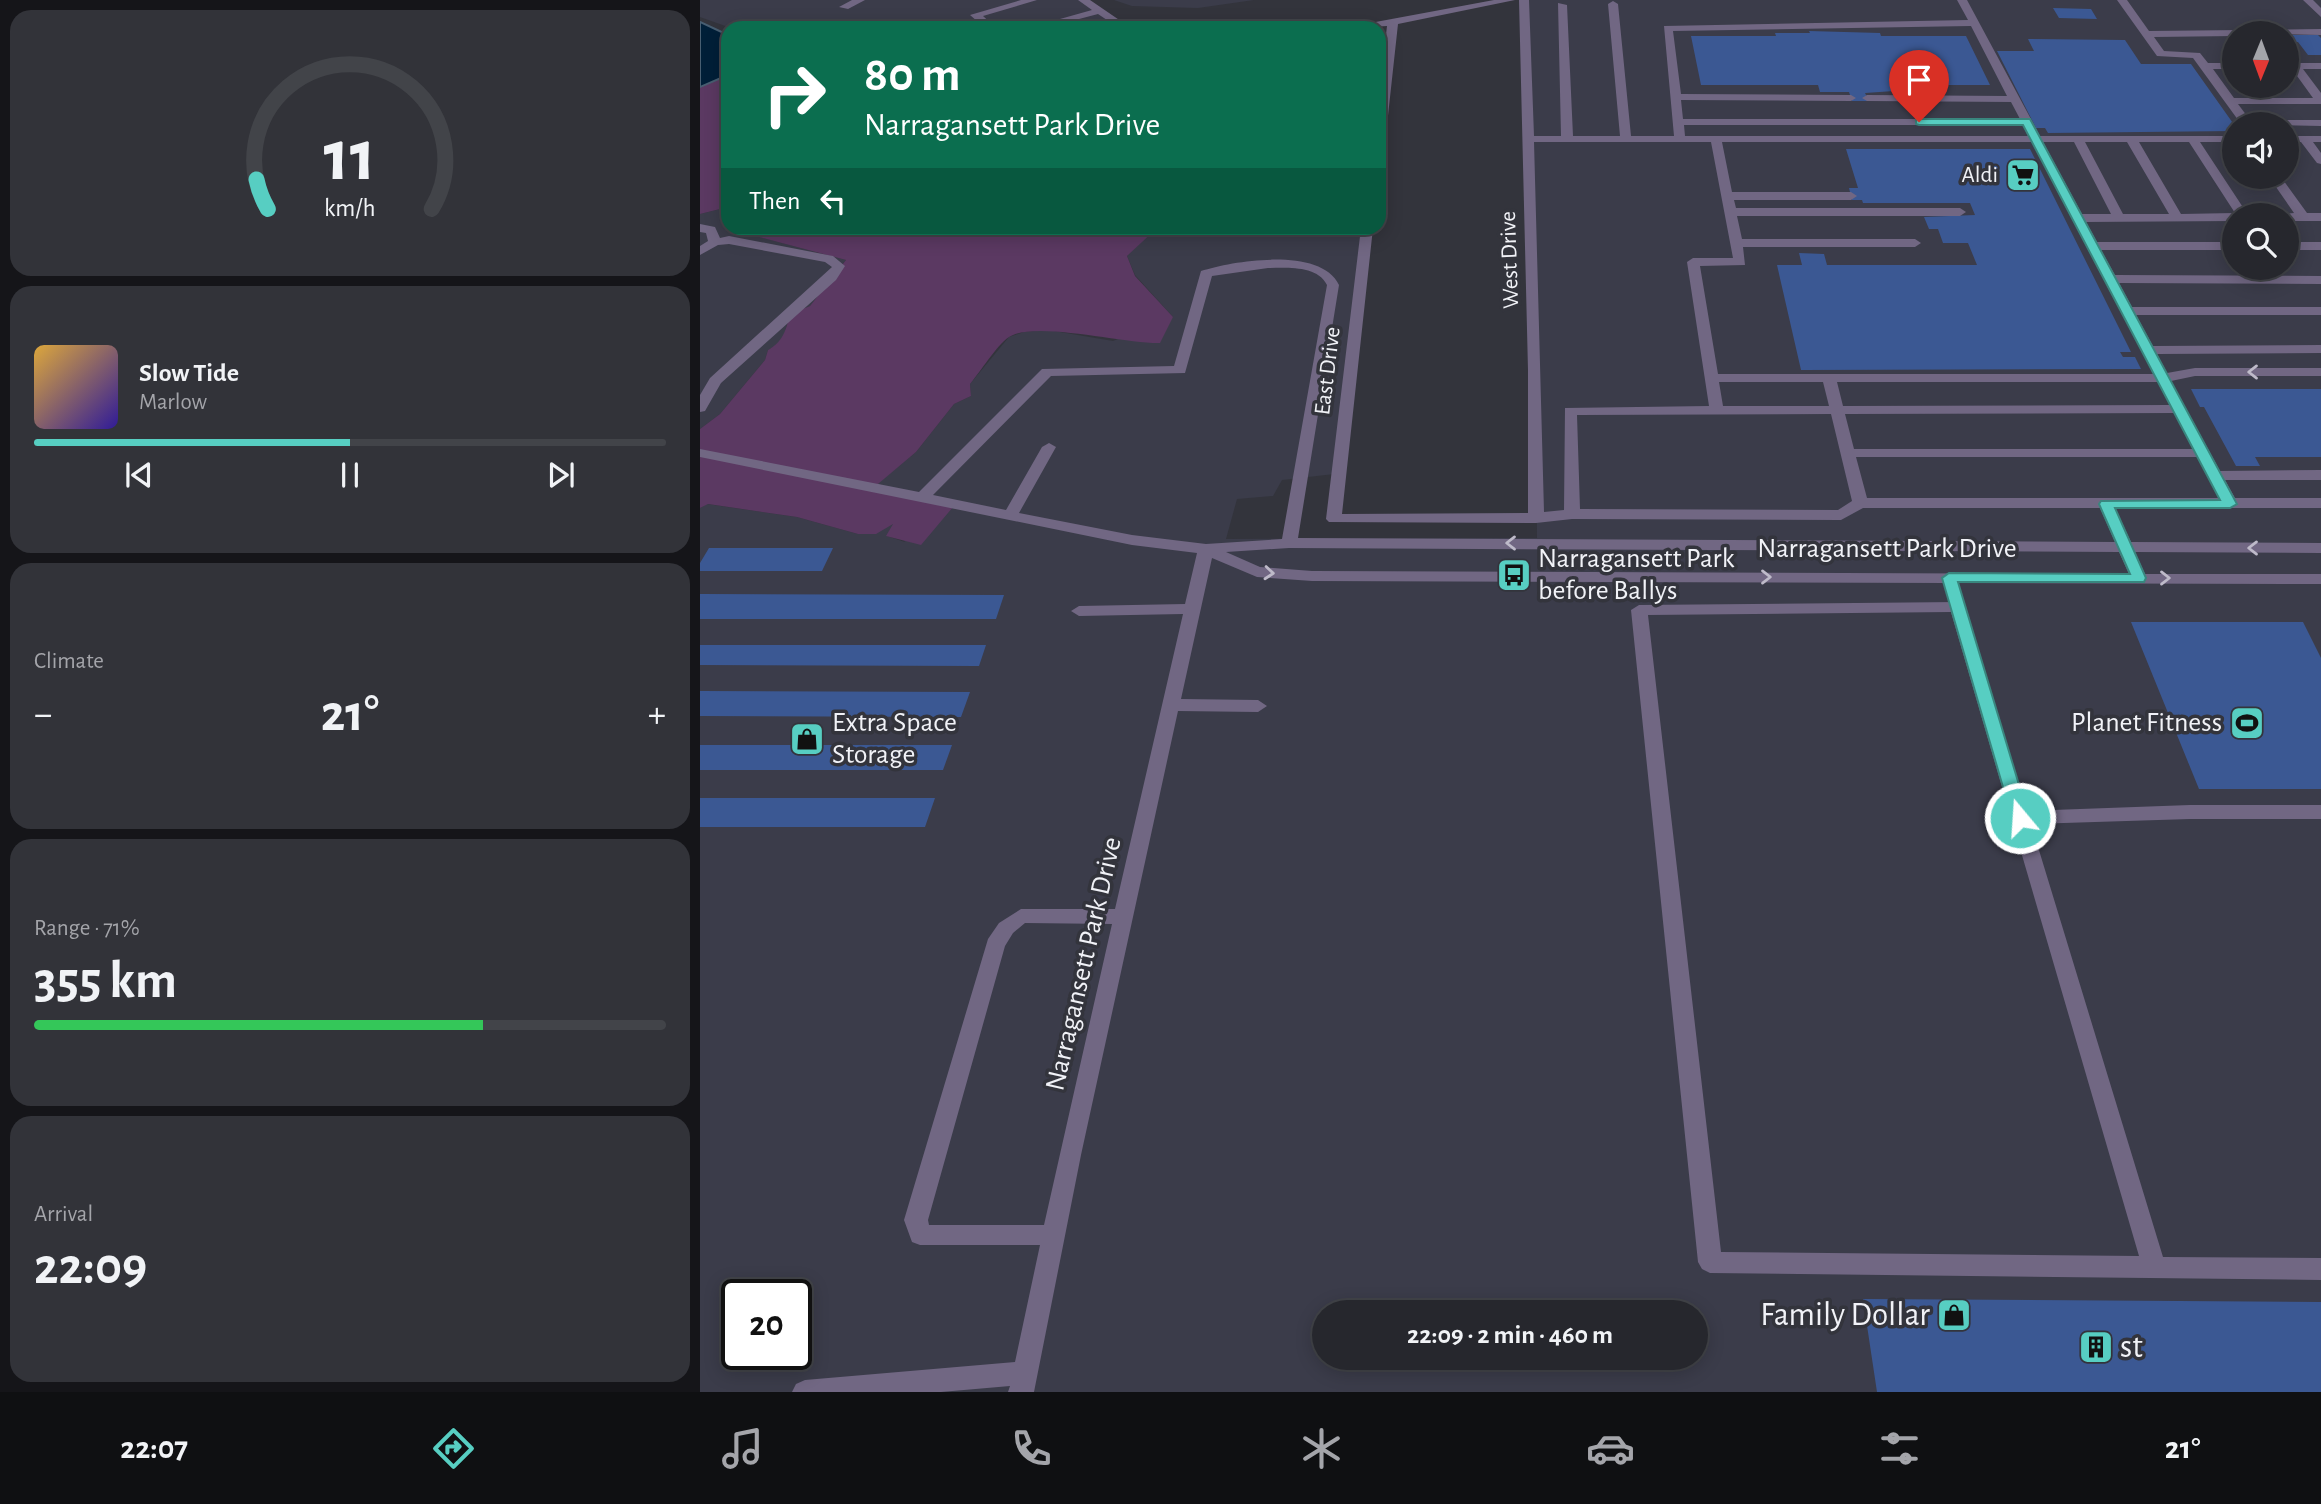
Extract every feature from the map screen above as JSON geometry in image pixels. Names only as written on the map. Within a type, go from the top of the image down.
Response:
[{"type":"street","points":[[844,7],[860,0]]},
{"type":"street","points":[[982,21],[975,15],[1032,0]]},
{"type":"street","points":[[1083,0],[1115,21]]},
{"type":"street","points":[[1386,22],[1510,0]]},
{"type":"street","name":"West Drive","points":[[1524,0],[1535,370],[1536,518]]},
{"type":"street","points":[[1962,0],[2230,504]]},
{"type":"street","points":[[2122,0],[2161,54],[2196,55],[2238,112]]},
{"type":"street","points":[[2308,0],[2321,14]]},
{"type":"street","points":[[1612,4],[1626,139]]},
{"type":"street","points":[[1562,5],[1567,139]]},
{"type":"street","points":[[1061,21],[1100,11]]},
{"type":"street","points":[[1386,82],[1393,20]]},
{"type":"street","points":[[1680,139],[1668,28],[1975,23]]},
{"type":"street","points":[[2146,34],[2321,32]]},
{"type":"street","points":[[2205,66],[2222,66]]},
{"type":"street","points":[[2230,101],[2321,101],[2314,77]]},
{"type":"street","points":[[2217,83],[2222,83]]},
{"type":"street","points":[[1675,97],[1851,98]]},
{"type":"street","points":[[1867,98],[2015,99]]},
{"type":"street","points":[[1678,122],[2027,121]]},
{"type":"street","points":[[2299,123],[2321,123]]},
{"type":"street","points":[[1527,139],[2222,139]]},
{"type":"street","points":[[1716,139],[1740,262],[1693,262],[1717,411]]},
{"type":"street","points":[[2078,139],[2119,218]]},
{"type":"street","points":[[2131,139],[2177,218]]},
{"type":"street","points":[[2192,139],[2234,203]]},
{"type":"street","points":[[2299,139],[2321,139]]},
{"type":"street","points":[[2304,139],[2321,161]]},
{"type":"street","points":[[2283,189],[2303,217]]},
{"type":"street","points":[[1727,196],[1851,196]]},
{"type":"street","points":[[1730,212],[1960,212]]},
{"type":"street","points":[[2078,218],[2222,217]]},
{"type":"street","points":[[2299,217],[2321,217]]},
{"type":"street","points":[[700,228],[710,230],[715,242]]},
{"type":"street","name":"East Drive","points":[[1366,235],[1334,519],[1536,518]]},
{"type":"street","points":[[700,251],[715,242],[729,240],[829,259],[839,265],[831,277],[715,381],[701,405]]},
{"type":"street","points":[[1736,243],[1915,243]]},
{"type":"street","points":[[2093,246],[2222,246]]},
{"type":"street","points":[[2299,246],[2321,246]]},
{"type":"street","points":[[922,498],[1047,372],[1180,370],[1206,274],[1217,269],[1242,266],[1301,266],[1326,274],[1333,285],[1289,543]]},
{"type":"street","points":[[2110,279],[2321,280]]},
{"type":"street","points":[[2127,311],[2321,311]]},
{"type":"street","points":[[2148,350],[2321,349]]},
{"type":"street","points":[[1711,379],[2163,378],[2196,372],[2321,372]]},
{"type":"street","points":[[1829,378],[1860,503]]},
{"type":"street","points":[[1572,514],[1570,411],[2179,409]]},
{"type":"street","points":[[1011,514],[1049,447]]},
{"type":"street","name":"Narragansett Park Drive","points":[[700,453],[1132,540],[1206,549],[1289,543],[2315,548]]},
{"type":"street","points":[[1847,453],[2202,453]]},
{"type":"street","points":[[2215,476],[2321,475]]},
{"type":"street","points":[[1536,518],[1572,514],[1841,515],[1860,503],[2321,503]]},
{"type":"street","points":[[2106,504],[2139,578]]},
{"type":"street","points":[[2315,548],[2321,569]]},
{"type":"street","name":"Narragansett Park Drive","points":[[1206,549],[1257,572],[1312,576],[2321,579]]},
{"type":"street","name":"Narragansett Park Drive","points":[[1023,1383],[1122,917],[1206,549]]},
{"type":"street","points":[[1949,578],[2154,1267]]},
{"type":"street","points":[[1958,607],[1639,610],[1710,1262],[2321,1269]]},
{"type":"street","points":[[1079,611],[1193,610]]},
{"type":"street","points":[[1171,705],[1258,706]]},
{"type":"street","points":[[2020,818],[2190,812],[2321,812]]},
{"type":"street","points":[[1053,1235],[920,1235],[916,1220],[995,944],[1000,936],[1021,916],[1122,917]]},
{"type":"street","points":[[805,1392],[1023,1383]]},
{"type":"shaded area","points":[[700,0],[1083,0],[1114,21],[721,21],[721,24],[700,17]]},
{"type":"shaded area","points":[[1114,0],[1254,0],[1198,8],[1132,6]]},
{"type":"shaded area","points":[[1523,0],[2321,0],[2321,1392],[700,1392],[700,508],[707,504],[797,517],[858,534],[894,523],[887,536],[905,542],[877,484],[916,452],[954,404],[971,396],[970,384],[1009,337],[1024,332],[1048,330],[1113,341],[1173,317],[1135,275],[1127,256],[1148,235],[1361,235],[1334,474],[1282,480],[1273,496],[1237,499],[1226,539],[1537,538],[1536,379]]},
{"type":"shaded area","points":[[721,78],[721,209],[700,214],[700,87]]},
{"type":"shaded area","points":[[721,209],[721,235],[756,235],[846,260],[810,306],[790,314],[778,345],[768,350],[765,360],[720,414],[700,429],[700,214]]},
{"type":"shaded area","points":[[1150,235],[1127,256],[1135,276],[1173,317],[1160,343],[1038,331],[1021,332],[1004,341],[970,384],[971,396],[954,404],[916,452],[878,484],[953,507],[921,545],[886,536],[893,524],[876,534],[858,534],[797,517],[708,504],[700,508],[700,429],[720,414],[765,360],[768,350],[783,335],[790,314],[810,306],[846,260],[755,236]]},
{"type":"water","points":[[700,22],[721,32],[721,78],[700,87]]},
{"type":"building","points":[[2053,8],[2091,9],[2097,19],[2059,18]]},
{"type":"building","points":[[1809,31],[1880,33],[1881,36],[1966,36],[1990,85],[1892,85],[1894,91],[1865,93],[1869,101],[1852,101],[1849,92],[1820,92],[1818,85],[1701,85],[1691,36],[1776,36],[1775,33],[1810,33]]},
{"type":"building","points":[[2300,35],[2318,35],[2321,38],[2321,55],[2308,55],[2300,45]]},
{"type":"building","points":[[2028,39],[2125,40],[2141,64],[2191,64],[2225,112],[2222,112],[2222,131],[2048,133],[2045,128],[2036,128],[1997,51],[2034,51]]},
{"type":"building","points":[[1846,149],[2030,149],[2131,352],[2120,352],[2123,357],[2135,357],[2141,369],[1801,370],[1777,265],[1802,265],[1799,253],[1824,254],[1827,265],[1977,265],[1968,243],[1943,243],[1938,229],[1929,229],[1924,217],[1975,215],[1970,203],[1863,203],[1862,200],[1852,200],[1849,188],[1858,188]]},
{"type":"building","points":[[2191,389],[2321,389],[2321,457],[2255,457],[2260,466],[2236,466],[2204,407],[2200,407]]},
{"type":"building","points":[[709,548],[833,548],[822,571],[700,571],[700,563]]},
{"type":"building","points":[[700,594],[1004,595],[996,619],[700,619]]},
{"type":"building","name":"Planet Fitness","points":[[2131,622],[2303,622],[2321,658],[2321,789],[2199,789]]},
{"type":"building","points":[[700,645],[986,645],[979,666],[700,665]]},
{"type":"building","points":[[700,691],[970,692],[961,717],[700,716]]},
{"type":"building","points":[[700,745],[952,745],[943,770],[700,770]]},
{"type":"building","points":[[700,798],[935,798],[925,827],[700,827]]},
{"type":"building","name":"st","points":[[1863,1299],[2321,1302],[2321,1392],[1877,1392]]},
{"type":"place","name":"Aldi","points":[[2023,175]]},
{"type":"place","name":"Narragansett Park before Ballys","points":[[1514,575]]},
{"type":"place","name":"Planet Fitness","points":[[2247,723]]},
{"type":"place","name":"Extra Space Storage","points":[[807,739]]},
{"type":"place","name":"Family Dollar","points":[[1954,1315]]},
{"type":"place","name":"st","points":[[2096,1347]]},
{"type":"route","points":[[1919,122],[2027,121],[2230,504],[2106,504],[2139,578],[1949,578],[2020,818]]}]
